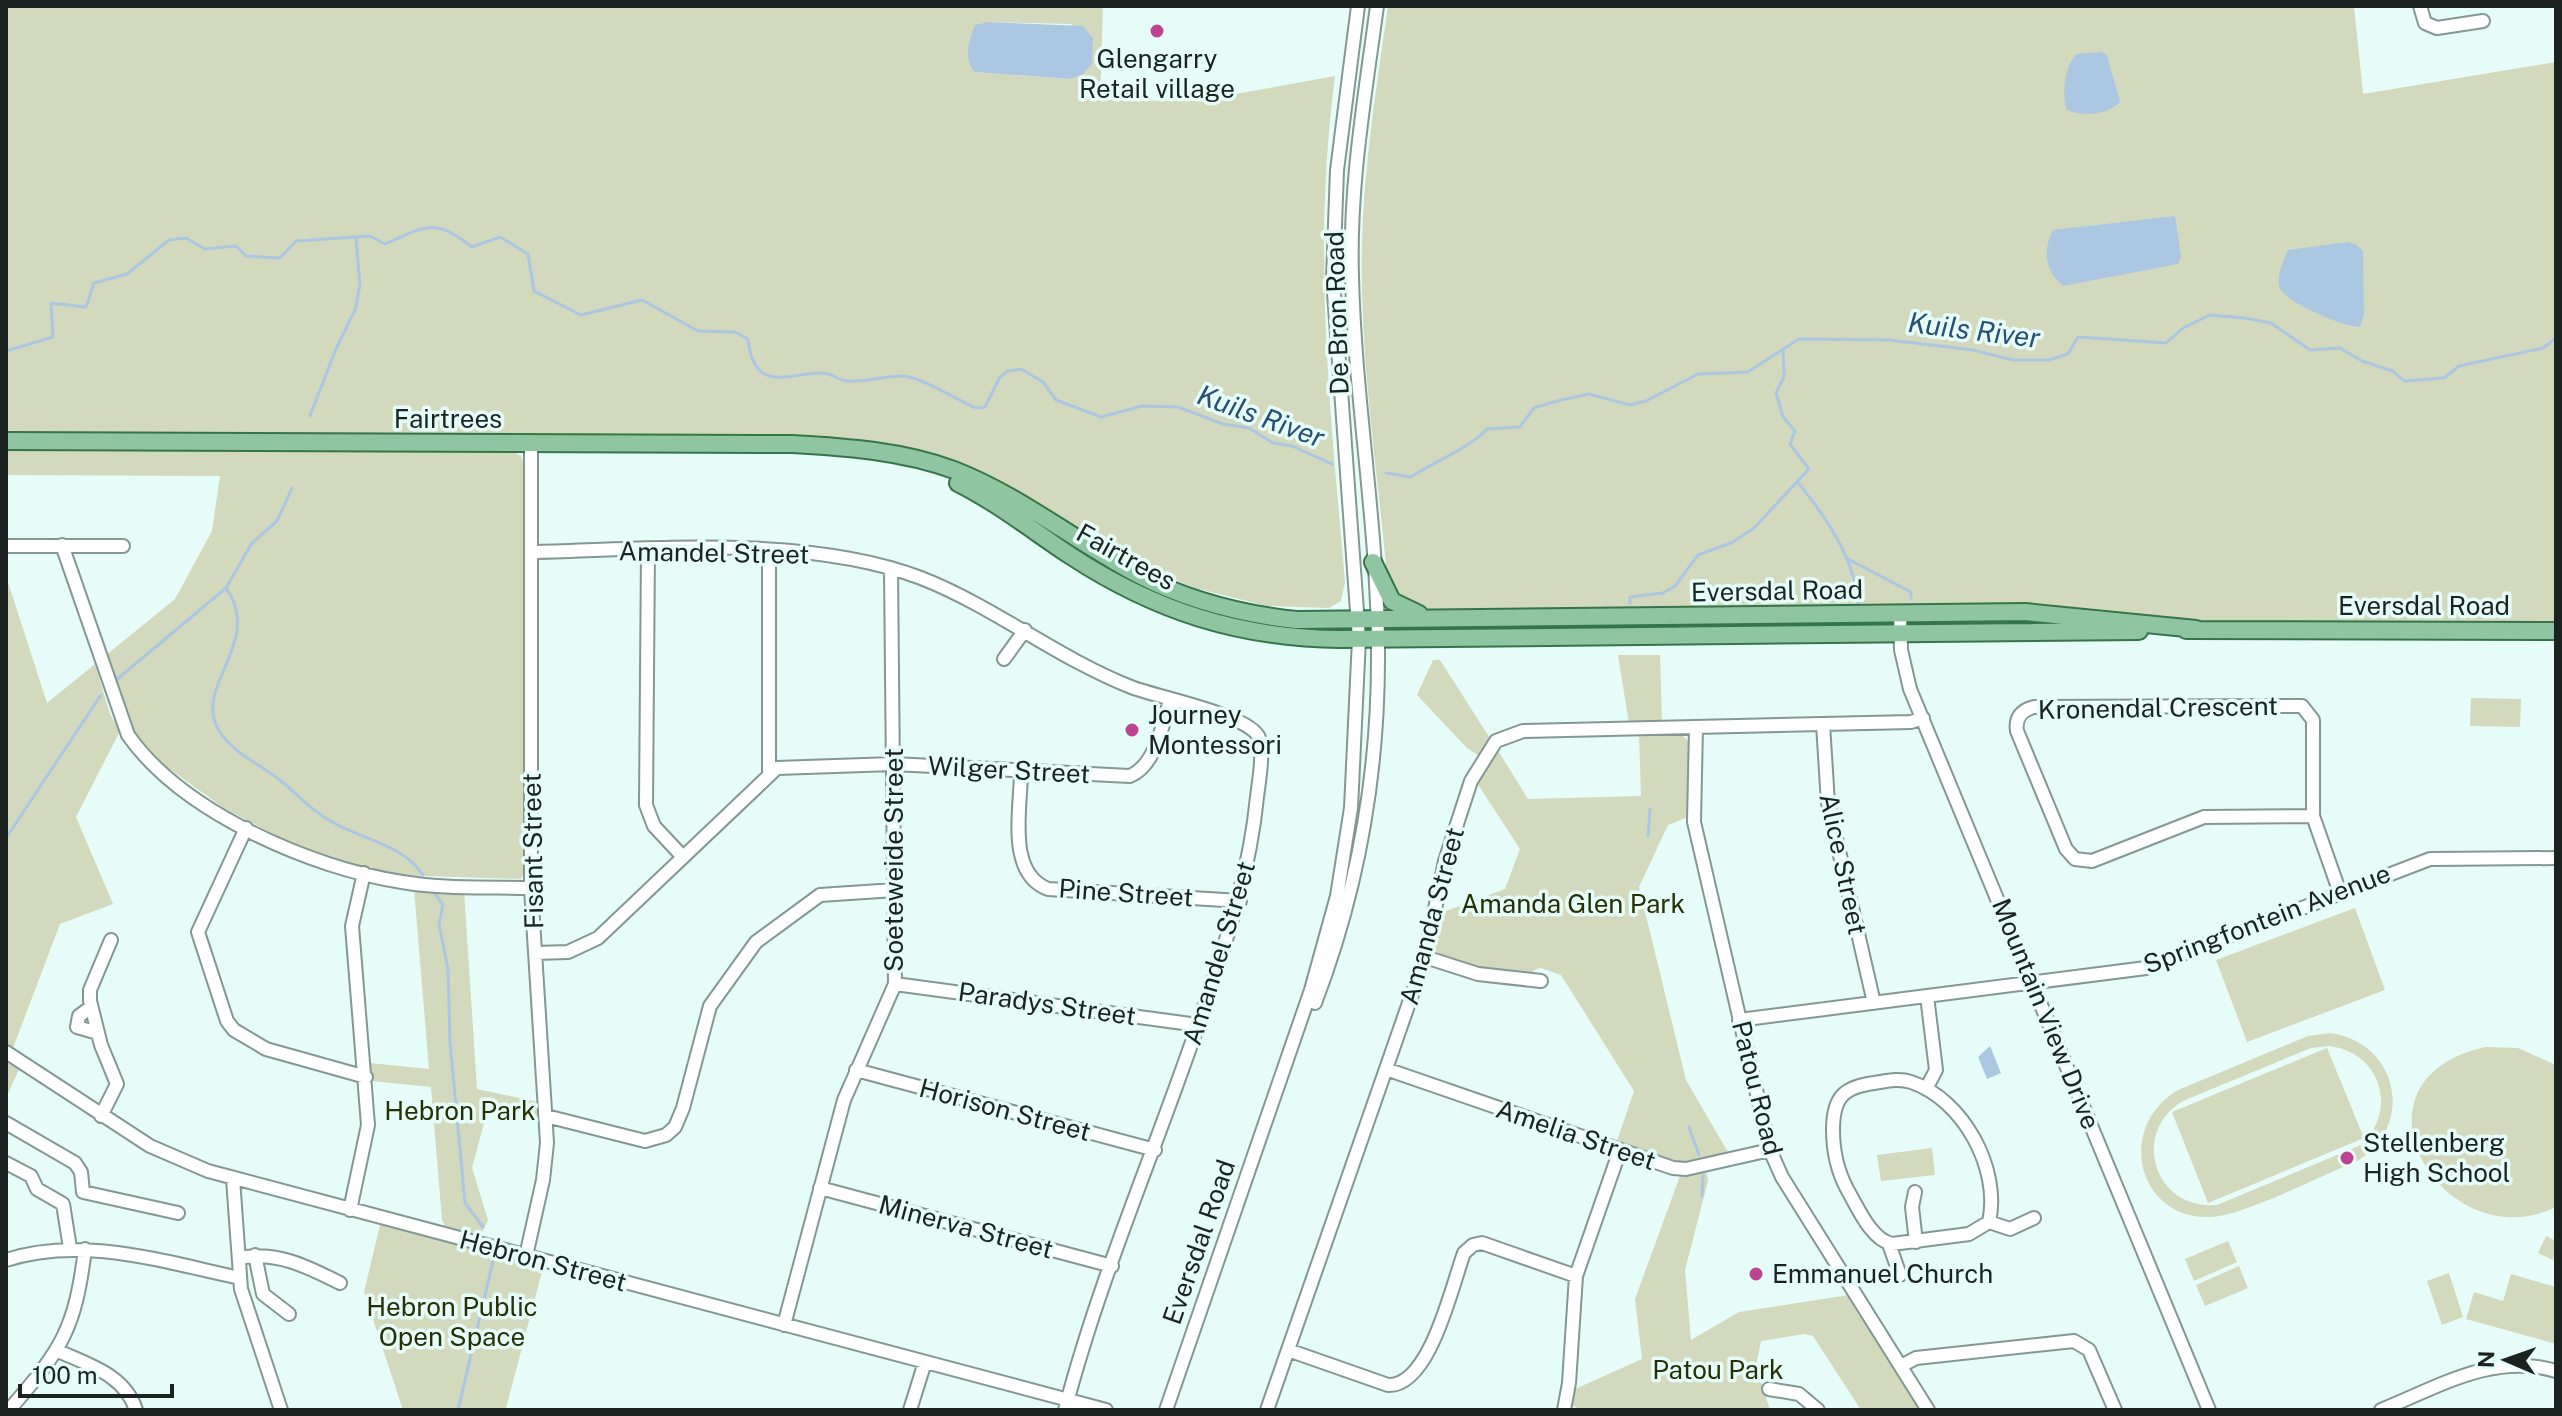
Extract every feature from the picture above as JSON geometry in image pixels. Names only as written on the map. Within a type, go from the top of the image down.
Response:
[{"type":"main road","name":"Fairtrees","points":[[6,441],[792,444],[890,455],[919,459],[982,483],[1137,574],[1215,606],[1296,620],[1377,619]]},
{"type":"main road","name":"Fairtrees","points":[[890,455],[966,487],[1125,589],[1186,616],[1255,634],[1297,639],[1378,639]]},
{"type":"main road","points":[[1373,562],[1392,601],[1408,611],[1436,618]]},
{"type":"main road","name":"Eversdal Road","points":[[1377,619],[2054,613],[2196,629]]},
{"type":"main road","name":"Eversdal Road","points":[[1378,639],[2196,629],[2556,631]]},
{"type":"street","name":"De Bron Road","points":[[1358,6],[1337,170],[1333,279],[1358,620]]},
{"type":"street","name":"De Bron Road","points":[[1377,6],[1355,179],[1352,275],[1377,619]]},
{"type":"street","points":[[2420,6],[2425,23],[2433,28],[2483,21]]},
{"type":"street","name":"Fisant Street","points":[[526,1256],[545,1171],[546,1116],[531,888],[531,443]]},
{"type":"street","points":[[62,545],[128,735],[157,768],[246,828],[288,849],[364,873],[425,885],[531,888]]},
{"type":"street","points":[[6,546],[123,546]]},
{"type":"street","points":[[648,549],[646,805],[654,826],[682,856]]},
{"type":"street","name":"Amandel Street","points":[[532,552],[648,549],[769,551],[809,553],[891,568],[964,596],[1089,668],[1170,701],[1239,720],[1251,727],[1258,737],[1254,824],[1240,901],[1066,1405]]},
{"type":"street","points":[[535,953],[568,952],[586,946],[769,772],[769,551]]},
{"type":"street","name":"Soeteweide Street","points":[[784,1325],[844,1100],[895,984],[891,568]]},
{"type":"street","name":"Mountain View Drive","points":[[1900,613],[1900,634],[1910,689],[2209,1410]]},
{"type":"street","name":"Eversdal Road","points":[[1166,1410],[1279,1090],[1333,952],[1358,859],[1375,741],[1377,619]]},
{"type":"street","name":"Eversdal Road","points":[[1279,1090],[1337,896],[1354,781],[1358,620]]},
{"type":"street","points":[[1004,659],[1025,630]]},
{"type":"street","name":"Wilger Street","points":[[769,772],[789,766],[893,764],[1124,776],[1136,774],[1150,757],[1170,701]]},
{"type":"street","name":"Kronendal Crescent","points":[[2313,816],[2204,817],[2092,861],[2080,861],[2066,849],[2017,731],[2018,718],[2034,707],[2302,706],[2313,720],[2313,816],[2340,893]]},
{"type":"street","name":"Amanda Street","points":[[1267,1410],[1425,957],[1445,861],[1458,818],[1479,765],[1496,741],[1523,731],[1911,722],[1923,718]]},
{"type":"street","name":"Alice Street","points":[[1823,724],[1828,803],[1874,1003]]},
{"type":"street","name":"Patou Road","points":[[1696,727],[1694,822],[1770,1150],[1782,1177],[1928,1410]]},
{"type":"street","name":"Pine Street","points":[[1021,771],[1021,856],[1027,875],[1035,884],[1048,889],[1240,901]]},
{"type":"street","points":[[246,828],[198,932],[227,1021],[258,1046],[366,1077]]},
{"type":"street","name":"Springfontein Avenue","points":[[1739,1020],[2153,967],[2437,857],[2556,858]]},
{"type":"street","points":[[350,1210],[367,1136],[366,1077],[352,926],[364,873]]},
{"type":"street","points":[[546,1116],[640,1140],[656,1140],[666,1135],[675,1127],[683,1108],[710,1006],[756,942],[811,900],[828,892],[895,890]]},
{"type":"street","points":[[101,1116],[117,1084],[98,1033],[90,990],[111,940]]},
{"type":"street","points":[[1425,957],[1478,974],[1541,981]]},
{"type":"street","name":"Paradys Street","points":[[895,984],[1198,1025]]},
{"type":"street","points":[[1926,1089],[1936,1070],[1927,996]]},
{"type":"street","points":[[91,1007],[79,1016],[77,1027],[98,1033]]},
{"type":"street","name":"Hebron Street","points":[[6,1052],[101,1116],[173,1157],[233,1179],[925,1362],[1066,1405],[1106,1410]]},
{"type":"street","name":"Amelia Street","points":[[1386,1069],[1681,1170],[1770,1150]]},
{"type":"street","name":"Horison Street","points":[[856,1070],[1155,1150]]},
{"type":"street","points":[[1989,1222],[1989,1183],[1976,1140],[1955,1114],[1926,1089],[1897,1080],[1855,1086],[1841,1094],[1834,1105],[1833,1139],[1841,1178],[1879,1238],[1889,1244],[1916,1242],[1969,1234],[1989,1222],[2010,1229],[2034,1218]]},
{"type":"street","points":[[6,1123],[75,1163],[81,1172],[83,1192],[178,1213]]},
{"type":"street","points":[[1564,1410],[1576,1276],[1620,1150]]},
{"type":"street","points":[[6,1163],[31,1176],[37,1189],[63,1204],[70,1248]]},
{"type":"street","points":[[233,1179],[240,1278],[281,1410]]},
{"type":"street","name":"Minerva Street","points":[[820,1188],[1112,1266]]},
{"type":"street","points":[[1915,1192],[1912,1207],[1916,1242]]},
{"type":"street","points":[[1288,1350],[1388,1385],[1401,1384],[1414,1374],[1426,1357],[1464,1253],[1470,1247],[1482,1243],[1576,1276]]},
{"type":"street","points":[[1889,1244],[1900,1275]]},
{"type":"street","points":[[6,1260],[70,1248],[85,1249],[240,1278]]},
{"type":"street","points":[[9,1410],[58,1351],[72,1319],[85,1249]]},
{"type":"street","points":[[239,1258],[255,1255],[299,1263],[340,1283]]},
{"type":"street","points":[[255,1255],[264,1297],[289,1314]]},
{"type":"street","points":[[1901,1366],[1916,1358],[2074,1341],[2089,1350],[2115,1410]]},
{"type":"street","points":[[58,1351],[115,1379],[128,1392],[136,1410]]},
{"type":"street","points":[[910,1410],[925,1362]]},
{"type":"street","points":[[2381,1410],[2495,1366],[2528,1364],[2556,1371]]},
{"type":"street","points":[[1769,1389],[1799,1394],[1818,1410]]},
{"type":"green space","points":[[6,6],[1103,6],[1100,100],[1197,101],[1335,76],[1328,141],[1324,267],[1329,391],[1345,582],[1341,601],[1329,608],[1267,606],[1195,588],[1134,563],[1073,525],[937,459],[871,443],[6,435]],"holes":[[[989,22],[1072,24],[1069,79],[973,72]]]},
{"type":"green space","points":[[1388,6],[2354,6],[2363,94],[2556,62],[2556,626],[2197,624],[1995,606],[1412,609],[1400,600],[1387,576],[1363,325],[1365,183]]},
{"type":"green space","points":[[6,448],[513,452],[521,456],[525,466],[524,873],[521,879],[394,875],[294,845],[224,808],[157,760],[134,733],[105,656],[175,599],[212,531],[220,476],[6,475]]},
{"type":"green space","points":[[6,576],[47,703],[95,664],[110,714],[120,731],[76,817],[113,904],[60,924],[13,1048],[6,1044]]},
{"type":"green space","points":[[1618,655],[1660,655],[1662,723],[1629,724]]},
{"type":"green space","points":[[1433,660],[1440,660],[1491,740],[1478,755],[1467,748],[1417,695]]},
{"type":"green space","points":[[2471,698],[2521,699],[2520,727],[2470,726]]},
{"type":"green space","name":"Amanda Glen Park","points":[[1680,733],[1690,743],[1688,817],[1668,825],[1639,887],[1686,1080],[1729,1154],[1679,1165],[1616,1144],[1634,1091],[1561,975],[1541,968],[1521,974],[1494,971],[1463,964],[1433,948],[1440,910],[1446,911],[1505,889],[1520,849],[1477,783],[1497,749],[1528,799],[1641,796],[1639,734]]},
{"type":"green space","name":"Hebron Park","points":[[414,889],[464,891],[477,1089],[538,1102],[540,1115],[536,1117],[489,1104],[472,1168],[488,1220],[481,1235],[445,1226],[442,1220],[431,1087],[371,1081],[370,1063],[429,1069]]},
{"type":"green space","points":[[2355,908],[2385,990],[2247,1042],[2216,960]]},
{"type":"green space","points":[[2330,1033],[2353,1040],[2371,1051],[2384,1067],[2391,1086],[2393,1106],[2388,1126],[2377,1144],[2359,1160],[2243,1210],[2211,1217],[2186,1214],[2165,1203],[2151,1188],[2143,1168],[2141,1147],[2146,1125],[2159,1106],[2178,1090],[2308,1036]],"holes":[[[2329,1046],[2347,1050],[2372,1070],[2381,1099],[2373,1131],[2361,1145],[2217,1205],[2195,1204],[2178,1196],[2165,1183],[2156,1167],[2154,1149],[2157,1131],[2167,1115],[2183,1101],[2311,1048]]]},
{"type":"green space","points":[[2485,1047],[2518,1048],[2556,1065],[2556,1207],[2515,1217],[2477,1210],[2445,1190],[2422,1160],[2412,1127],[2417,1094],[2440,1066]]},
{"type":"green space","points":[[2327,1048],[2364,1138],[2208,1203],[2172,1112]]},
{"type":"green space","points":[[6,1059],[20,1067],[6,1098]]},
{"type":"green space","points":[[1932,1148],[1935,1175],[1881,1181],[1877,1155]]},
{"type":"green space","name":"Patou Park","points":[[1706,1170],[1708,1181],[1685,1270],[1691,1340],[1739,1312],[1849,1295],[1921,1410],[1861,1410],[1813,1336],[1804,1334],[1761,1341],[1756,1366],[1770,1410],[1580,1410],[1572,1405],[1573,1390],[1642,1359],[1635,1299],[1680,1176]]},
{"type":"green space","name":"Hebron Public Open Space","points":[[380,1225],[543,1268],[506,1408],[510,1410],[403,1410],[364,1292]]},
{"type":"green space","points":[[2546,1236],[2556,1241],[2553,1260],[2538,1253]]},
{"type":"green space","points":[[2228,1241],[2237,1262],[2194,1281],[2185,1259]]},
{"type":"green space","points":[[2239,1266],[2248,1288],[2205,1306],[2196,1285]]},
{"type":"green space","points":[[2449,1273],[2463,1317],[2442,1325],[2427,1281]]},
{"type":"green space","points":[[2511,1274],[2556,1287],[2556,1344],[2466,1319],[2474,1292],[2503,1301]]},
{"type":"water","points":[[989,22],[1083,26],[1093,38],[1092,64],[1082,75],[1069,79],[974,72],[968,55],[971,37],[975,25]]},
{"type":"water","points":[[2101,52],[2107,55],[2120,102],[2109,110],[2095,114],[2067,110],[2064,89],[2072,59],[2076,54]]},
{"type":"water","points":[[2175,216],[2181,257],[2178,264],[2063,286],[2052,274],[2047,260],[2047,246],[2053,230]]},
{"type":"water","points":[[2348,242],[2363,251],[2364,314],[2360,327],[2315,312],[2291,299],[2279,286],[2282,263],[2288,250]]},
{"type":"water","points":[[1990,1046],[2001,1073],[1987,1079],[1978,1057]]},
{"type":"waterway","name":"Kuils River","points":[[6,351],[53,337],[51,303],[86,307],[94,283],[127,274],[169,240],[186,238],[205,249],[236,246],[246,256],[280,258],[296,241],[370,236],[385,244],[421,229],[439,228],[472,247],[500,237],[528,254],[534,291],[581,315],[642,300],[698,331],[735,332],[748,339],[752,357],[766,375],[786,377],[823,373],[846,381],[910,377],[976,408],[985,407],[1000,377],[1008,371],[1021,369],[1043,382],[1056,400],[1101,417],[1142,406],[1178,407],[1223,424],[1249,428],[1273,443],[1292,446],[1332,464]]},
{"type":"waterway","points":[[310,416],[355,310],[360,285],[356,238]]},
{"type":"waterway","name":"Kuils River","points":[[1386,473],[1411,477],[1460,449],[1487,429],[1520,427],[1534,408],[1589,394],[1630,405],[1646,401],[1698,374],[1748,372],[1799,339],[1889,340],[1973,350],[2013,360],[2049,360],[2068,354],[2078,337],[2166,343],[2183,328],[2210,315],[2271,323],[2310,350],[2340,348],[2362,361],[2393,371],[2404,381],[2444,378],[2459,366],[2543,348],[2556,338]]},
{"type":"waterway","points":[[1630,603],[1630,597],[1663,593],[1675,586],[1698,555],[1731,543],[1754,528],[1809,469],[1790,444],[1795,431],[1783,417],[1776,393],[1784,377],[1783,349]]},
{"type":"waterway","points":[[1799,484],[1838,539],[1851,570],[1858,603]]},
{"type":"waterway","points":[[115,681],[226,588],[252,543],[277,521],[292,488]]},
{"type":"waterway","points":[[1846,558],[1911,592],[1911,598]]},
{"type":"waterway","points":[[226,588],[236,608],[237,627],[214,699],[213,715],[220,732],[233,747],[273,775],[319,814],[394,849],[423,875]]},
{"type":"waterway","points":[[6,838],[101,695]]},
{"type":"waterway","points":[[1648,836],[1650,809]]},
{"type":"waterway","points":[[435,894],[443,905],[439,924],[448,969],[450,1042],[465,1203],[483,1227]]},
{"type":"waterway","points":[[1689,1127],[1699,1155]]},
{"type":"waterway","points":[[1702,1196],[1703,1176]]},
{"type":"waterway","points":[[458,1410],[493,1261]]},
{"type":"place","name":"Glengarry Retail village","points":[[1157,31]]},
{"type":"place","name":"Journey Montessori","points":[[1132,730]]},
{"type":"place","name":"Stellenberg High School","points":[[2347,1158]]},
{"type":"place","name":"Emmanuel Church","points":[[1756,1274]]}]
